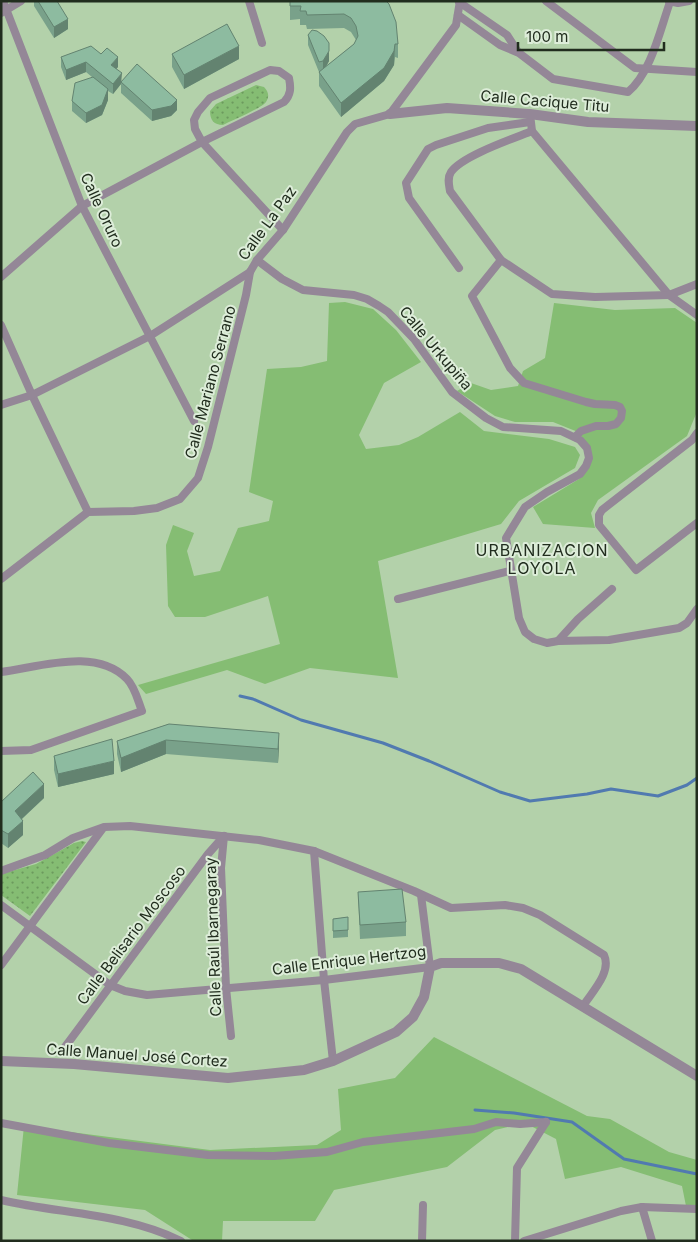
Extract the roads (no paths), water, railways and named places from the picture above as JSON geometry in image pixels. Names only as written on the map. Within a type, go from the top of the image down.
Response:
[{"type":"street","name":"Calle Oruro","points":[[3,1],[4,11],[82,206],[194,421]]},
{"type":"street","points":[[4,11],[21,1]]},
{"type":"street","points":[[249,1],[262,43]]},
{"type":"street","points":[[546,1],[635,68],[697,72]]},
{"type":"street","points":[[458,15],[500,45],[519,53],[553,79],[628,92],[634,87],[646,69],[670,1],[678,3],[689,1]]},
{"type":"street","points":[[390,114],[456,25],[460,2],[507,35],[519,53]]},
{"type":"street","points":[[1,278],[82,206],[202,142],[284,102],[288,98],[290,91],[289,78],[279,70],[270,70],[210,98],[194,120],[195,129],[202,142],[283,230]]},
{"type":"street","name":"Calle Cacique Titu","points":[[390,114],[447,108],[530,118],[697,126]]},
{"type":"street","name":"Calle La Paz","points":[[1,405],[32,396],[150,336],[250,272],[257,260],[283,230],[347,132],[355,124],[390,114]]},
{"type":"street","points":[[459,268],[409,198],[406,184],[428,149],[488,128],[530,118],[532,131],[669,295],[697,315]]},
{"type":"street","points":[[532,131],[467,159],[451,172],[448,181],[450,191],[501,260],[552,294],[595,297],[669,295],[697,284]]},
{"type":"street","name":"Calle Urkupiña","points":[[257,260],[291,286],[303,290],[354,295],[367,299],[388,312],[414,339],[452,392],[486,418],[503,427],[561,431],[575,437]]},
{"type":"street","points":[[501,260],[472,296],[510,368],[524,383],[596,404],[615,405],[620,407],[622,411],[621,418],[616,424],[596,426],[581,431],[575,437],[587,448],[589,458],[586,466],[580,474],[547,492],[525,507],[506,538],[510,571],[520,618],[525,632],[534,639],[546,643],[609,640],[680,628],[697,609]]},
{"type":"street","name":"Calle Mariano Serrano","points":[[88,512],[134,511],[157,508],[180,499],[198,478],[208,447],[250,272]]},
{"type":"street","points":[[1,325],[32,396],[88,512],[1,579]]},
{"type":"street","points":[[697,433],[692,440],[602,510],[598,519],[599,525],[636,570],[697,523]]},
{"type":"street","points":[[398,598],[510,571]]},
{"type":"street","points":[[558,641],[578,619],[612,589]]},
{"type":"street","points":[[1,672],[71,662],[92,662],[116,670],[129,681],[142,711],[31,750],[1,751]]},
{"type":"street","points":[[1,871],[44,855],[73,838],[104,828],[130,826],[259,840],[314,851],[451,908],[504,906],[523,908],[540,915],[604,955],[607,962],[605,971],[583,1006]]},
{"type":"street","points":[[1,965],[104,828]]},
{"type":"street","name":"Calle Belisario Moscoso","points":[[62,1052],[208,854],[224,836]]},
{"type":"street","name":"Calle Raúl Ibarnegaray","points":[[224,836],[221,868],[226,988],[232,1036]]},
{"type":"street","points":[[314,851],[324,980],[333,1061]]},
{"type":"street","points":[[421,894],[430,967]]},
{"type":"street","name":"Calle Enrique Hertzog","points":[[1,904],[110,985],[125,992],[147,995],[324,980],[430,967],[441,963],[499,963],[521,969],[697,1076]]},
{"type":"street","name":"Calle Manuel José Cortez","points":[[1,1061],[74,1064],[228,1078],[304,1070],[333,1061],[396,1032],[413,1017],[424,997],[430,967]]},
{"type":"street","points":[[1,1123],[109,1143],[198,1154],[274,1156],[328,1152],[363,1142],[474,1129],[496,1122],[520,1124],[546,1122],[517,1168],[515,1241]]},
{"type":"street","points":[[1,1200],[25,1206],[67,1210],[116,1220],[162,1232],[181,1241]]},
{"type":"street","points":[[422,1241],[423,1205]]},
{"type":"street","points":[[642,1207],[652,1241]]},
{"type":"street","points":[[524,1241],[606,1215],[642,1207],[697,1209]]},
{"type":"waterway","points":[[240,696],[253,699],[301,720],[383,743],[500,792],[530,801],[611,789],[658,796],[687,785],[697,778]]},
{"type":"waterway","points":[[475,1110],[514,1113],[572,1122],[624,1159],[697,1174]]},
{"type":"district","name":"URBANIZACION LOYOLA","points":[[542,559]]}]
